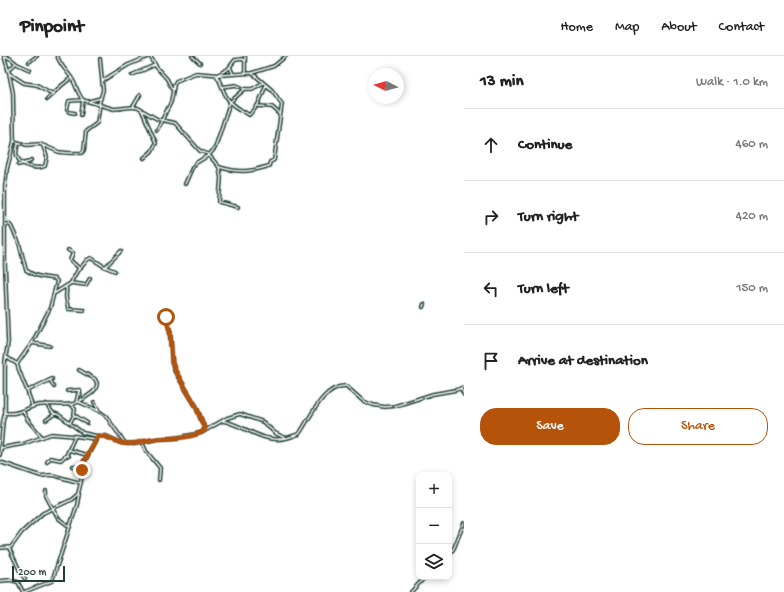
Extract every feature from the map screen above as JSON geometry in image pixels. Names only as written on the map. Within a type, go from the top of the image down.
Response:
[{"type":"street","points":[[4,56],[8,57],[16,64],[30,70]]},
{"type":"street","points":[[0,456],[2,421],[5,413],[8,332],[4,225],[5,186],[14,141],[14,105],[9,72],[4,56]]},
{"type":"street","points":[[29,62],[37,56]]},
{"type":"street","points":[[57,56],[83,100],[81,115]]},
{"type":"street","points":[[102,81],[128,65],[150,56],[154,65],[167,79],[172,90]]},
{"type":"street","points":[[192,56],[200,62]]},
{"type":"street","points":[[245,56],[245,73]]},
{"type":"street","points":[[157,130],[171,102],[172,90],[176,81],[196,73],[252,73],[274,66],[286,56]]},
{"type":"street","points":[[14,141],[27,145],[40,144],[64,152],[76,154],[82,153],[84,150],[86,131],[97,123],[99,104],[103,90],[100,59]]},
{"type":"street","points":[[216,74],[230,66],[237,59],[242,59],[245,61]]},
{"type":"street","points":[[9,72],[16,64]]},
{"type":"street","points":[[132,75],[154,65]]},
{"type":"street","points":[[230,66],[233,74]]},
{"type":"street","points":[[9,72],[16,79],[24,83],[37,85],[53,94]]},
{"type":"street","points":[[219,167],[243,172],[269,166],[270,162],[274,160],[282,104],[272,90],[252,73]]},
{"type":"street","points":[[216,74],[230,102],[249,115],[258,106],[264,84]]},
{"type":"street","points":[[48,99],[60,86],[71,78]]},
{"type":"street","points":[[222,87],[236,85],[245,89],[252,89],[264,84]]},
{"type":"street","points":[[186,184],[192,168],[196,163],[209,155],[217,145],[230,102],[245,89]]},
{"type":"street","points":[[133,107],[140,95]]},
{"type":"street","points":[[88,101],[101,98]]},
{"type":"street","points":[[75,113],[67,110],[69,101],[83,100],[114,109],[133,107],[138,108],[157,119],[175,123],[200,151],[209,155],[219,167],[221,178],[219,202],[238,207]]},
{"type":"street","points":[[258,106],[272,107],[280,115]]},
{"type":"street","points":[[142,111],[156,143],[152,151],[144,158]]},
{"type":"street","points":[[18,142],[16,151],[18,158],[29,167],[45,166],[47,158],[44,146]]},
{"type":"street","points":[[11,154],[16,151]]},
{"type":"street","points":[[18,165],[31,160]]},
{"type":"street","points":[[4,225],[9,224],[12,227],[19,243],[26,270],[32,275],[57,279],[55,293],[50,308],[32,343],[17,364]]},
{"type":"street","points":[[68,250],[73,253],[70,260],[78,267],[79,270]]},
{"type":"street","points":[[105,267],[121,251]]},
{"type":"street","points":[[55,293],[70,284],[87,260],[91,258],[105,267],[115,271]]},
{"type":"street","points":[[70,284],[86,285],[90,278]]},
{"type":"street","points":[[66,287],[68,309],[84,310]]},
{"type":"street","points":[[166,317],[170,331],[172,363],[196,406],[205,430]]},
{"type":"street","points":[[32,343],[50,346]]},
{"type":"street","points":[[6,357],[17,364],[32,407]]},
{"type":"street","points":[[5,413],[15,414],[32,407],[46,404],[70,405],[80,402],[95,391],[97,383],[95,379],[79,370]]},
{"type":"street","points":[[26,391],[51,379],[54,387]]},
{"type":"street","points":[[222,420],[270,440],[275,440],[299,434],[316,406],[326,396],[339,387],[346,386],[363,401],[373,405],[385,407],[395,406],[433,394],[464,387]]},
{"type":"street","points":[[460,389],[464,395]]},
{"type":"street","points":[[79,390],[80,402]]},
{"type":"street","points":[[68,391],[79,390]]},
{"type":"street","points":[[76,403],[79,390]]},
{"type":"street","points":[[80,402],[106,416],[125,443]]},
{"type":"street","points":[[94,402],[98,411]]},
{"type":"street","points":[[46,404],[55,414],[83,433],[106,436],[125,443],[135,444],[157,438],[175,438],[197,434],[222,420],[238,414],[266,424],[279,436],[287,438]]},
{"type":"street","points":[[70,405],[74,409],[74,415],[70,423]]},
{"type":"street","points":[[23,411],[27,419],[42,437]]},
{"type":"street","points":[[46,420],[55,414]]},
{"type":"street","points":[[74,415],[87,423]]},
{"type":"street","points":[[1,448],[23,444],[56,434],[96,439]]},
{"type":"street","points":[[47,462],[50,458],[61,460],[66,456],[74,436]]},
{"type":"street","points":[[0,581],[10,580],[18,582],[23,592],[52,581],[78,505],[83,467],[98,436]]},
{"type":"street","points":[[142,442],[146,451],[160,468],[159,480]]},
{"type":"street","points":[[69,450],[88,455]]},
{"type":"street","points":[[0,462],[41,476],[52,475],[81,483]]},
{"type":"street","points":[[73,466],[83,467]]},
{"type":"street","points":[[46,490],[46,496],[58,518],[70,526]]},
{"type":"street","points":[[0,548],[9,548],[32,523],[44,513],[72,500],[79,492]]},
{"type":"street","points":[[452,551],[464,523]]},
{"type":"street","points":[[9,548],[25,579]]},
{"type":"street","points":[[412,592],[421,580]]},
{"type":"route","points":[[82,470],[84,461],[96,438],[101,435],[121,443],[135,444],[157,438],[175,438],[197,434],[205,430],[196,406],[172,363],[170,331],[166,317]]}]
